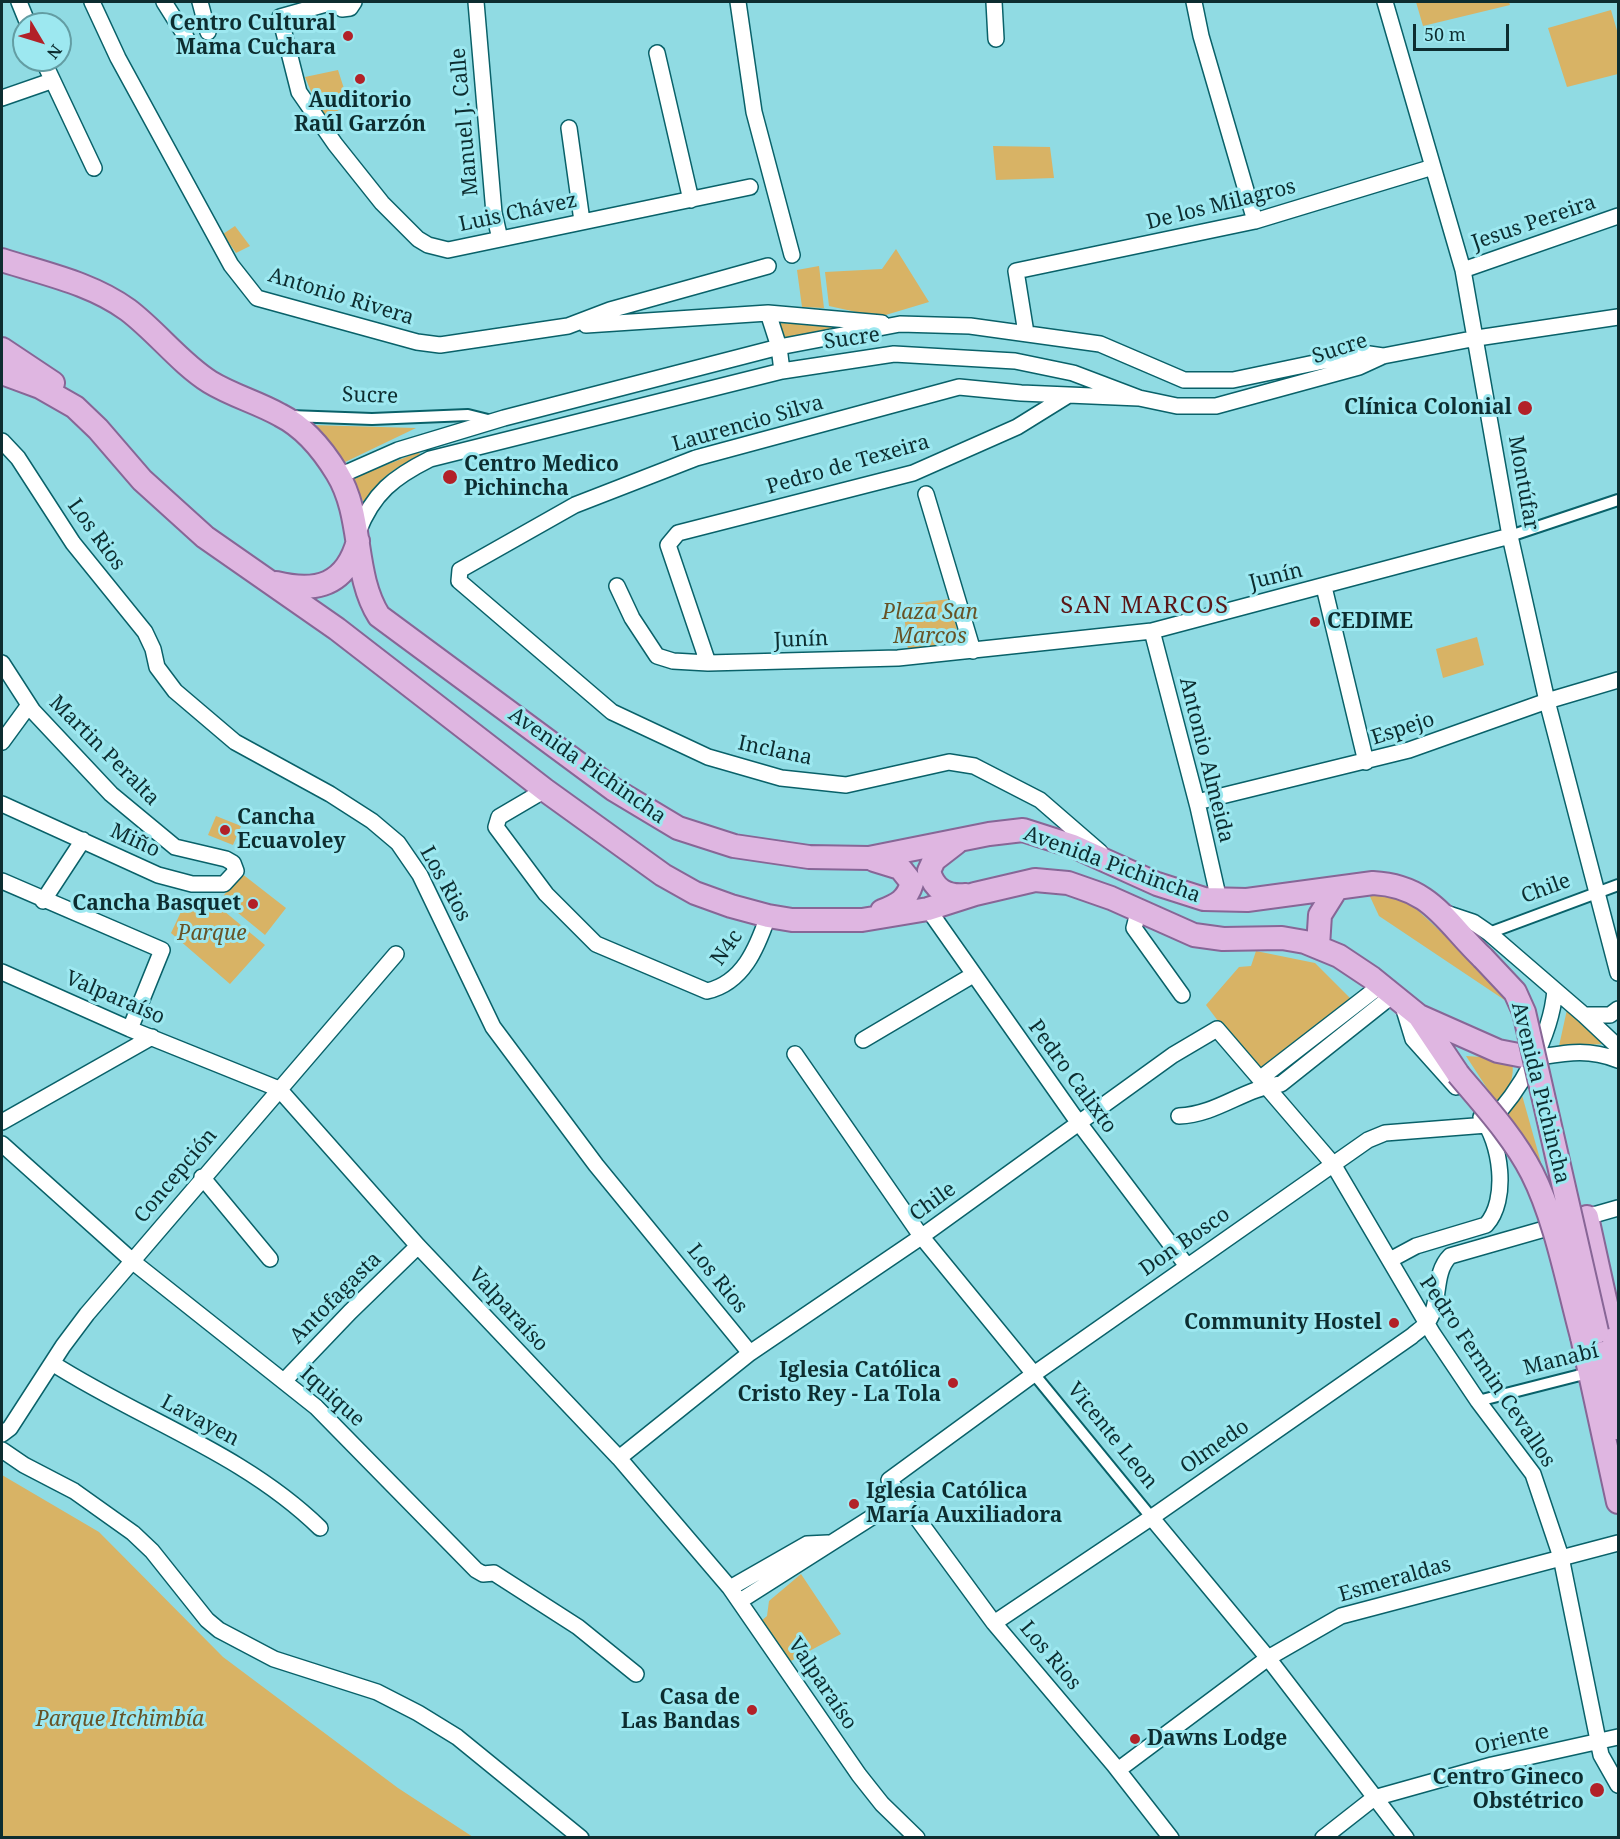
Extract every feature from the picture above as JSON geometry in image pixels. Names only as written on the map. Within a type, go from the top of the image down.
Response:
[{"type":"main road","name":"Avenida Pichincha","points":[[2,260],[104,295],[140,320],[208,381],[239,398],[281,415],[312,440],[339,476],[358,537],[370,602],[379,616],[613,789],[678,828],[734,846],[809,857],[869,858],[963,839],[1023,831],[1073,846],[1191,896],[1219,900],[1247,900],[1373,883],[1398,886],[1416,893],[1443,912],[1460,936],[1515,992],[1524,1012],[1590,1334]]},
{"type":"main road","points":[[2,349],[52,382],[84,414]]},
{"type":"main road","name":"Avenida Pichincha","points":[[2,373],[40,387],[84,414],[142,480],[205,537],[272,582],[427,697],[545,790],[663,875],[695,893],[731,906],[792,920],[862,920],[927,909],[975,894],[1035,880],[1054,881],[1068,883],[1139,909],[1194,935],[1223,939],[1282,938],[1318,946],[1339,957],[1399,1000],[1508,1134],[1533,1176],[1590,1334],[1605,1369],[1618,1428]]},
{"type":"main road","points":[[272,582],[307,587],[329,583],[346,569],[358,537]]},
{"type":"main road","points":[[963,839],[934,860],[929,872],[935,886],[944,893],[954,896],[975,894]]},
{"type":"main road","points":[[862,920],[901,903],[909,893],[912,883],[900,868],[869,858]]},
{"type":"main road","points":[[1318,946],[1320,915],[1337,888]]},
{"type":"main road","points":[[1399,1000],[1498,1051],[1534,1058]]},
{"type":"main road","points":[[1587,1216],[1616,1350],[1605,1369]]},
{"type":"main road","name":"Avenida Pichincha","points":[[1605,1369],[1618,1502]]},
{"type":"street","name":"Antonio Rivera","points":[[93,2],[118,58],[231,266],[257,298],[417,342],[440,345],[568,326],[768,313],[900,324]]},
{"type":"street","points":[[164,2],[186,37]]},
{"type":"street","points":[[200,2],[208,32]]},
{"type":"street","points":[[333,2],[338,8],[346,9],[354,2]]},
{"type":"street","name":"Luis Chávez","points":[[333,2],[280,17],[298,92],[335,144],[382,203],[428,245],[448,250],[750,187]]},
{"type":"street","name":"Manuel J. Calle","points":[[476,2],[494,213],[500,239]]},
{"type":"street","points":[[738,2],[754,112],[792,255]]},
{"type":"street","points":[[994,2],[996,39]]},
{"type":"street","points":[[1194,2],[1201,36],[1255,221]]},
{"type":"street","name":"Montúfar","points":[[1385,2],[1462,270],[1510,536],[1547,701],[1618,973]]},
{"type":"street","points":[[657,53],[691,200]]},
{"type":"street","points":[[48,72],[94,168]]},
{"type":"street","points":[[2,98],[51,81]]},
{"type":"street","points":[[569,128],[582,221]]},
{"type":"street","name":"De los Milagros","points":[[1026,333],[1016,271],[1255,221],[1433,167]]},
{"type":"street","name":"Jesus Pereira","points":[[1462,270],[1618,216]]},
{"type":"street","name":"Antonio Rivera","points":[[568,326],[610,310],[768,266]]},
{"type":"street","points":[[768,313],[779,347],[782,371]]},
{"type":"street","name":"Sucre","points":[[358,537],[369,509],[388,483],[432,458],[782,371],[894,354],[1015,361],[1073,373],[1139,398],[1177,406],[1216,406],[1359,367],[1383,357],[1476,338],[1618,317]]},
{"type":"street","name":"Sucre","points":[[339,476],[398,450],[492,421],[779,347],[900,324],[970,326],[1100,344],[1184,380],[1233,380],[1362,353],[1383,357]]},
{"type":"street","points":[[1067,396],[1073,373]]},
{"type":"street","name":"Laurencio Silva","points":[[460,570],[575,505],[696,458],[959,387],[1067,396],[1139,398]]},
{"type":"street","name":"Pedro de Texeira","points":[[708,663],[668,545],[678,533],[913,473],[1017,427],[1067,396]]},
{"type":"street","name":"Sucre","points":[[281,415],[372,419],[468,415],[492,421]]},
{"type":"street","name":"Los Rios","points":[[2,441],[18,458],[73,543],[145,632],[153,649],[157,667],[175,691],[202,717],[235,742],[330,794],[372,821],[398,843],[420,874],[493,1027],[596,1165],[750,1353]]},
{"type":"street","points":[[926,494],[973,651]]},
{"type":"street","name":"Junín","points":[[617,586],[633,618],[657,656],[672,661],[708,663],[898,658],[1152,631],[1510,536],[1618,500]]},
{"type":"street","name":"Inclana","points":[[460,570],[459,581],[612,712],[708,758],[781,778],[846,785],[949,762],[974,766],[1040,800],[1116,866]]},
{"type":"street","points":[[1324,587],[1366,762]]},
{"type":"street","name":"Antonio Almeida","points":[[1152,631],[1197,802],[1219,900]]},
{"type":"street","name":"Martin Peralta","points":[[2,663],[28,705],[111,794],[175,847],[226,859]]},
{"type":"street","name":"Espejo","points":[[1197,802],[1409,750],[1547,701],[1618,680]]},
{"type":"street","points":[[2,742],[28,705]]},
{"type":"street","name":"N4c","points":[[545,790],[499,817],[496,827],[518,860],[546,894],[596,944],[707,991],[723,987],[737,975],[756,949],[768,916]]},
{"type":"street","name":"Miño","points":[[2,804],[158,875],[192,884],[224,884],[236,871],[233,863],[226,859]]},
{"type":"street","points":[[43,901],[83,840]]},
{"type":"street","points":[[2,881],[43,901],[162,950],[130,1029]]},
{"type":"street","name":"Chile","points":[[1489,933],[1618,885]]},
{"type":"street","name":"Pedro Calixto","points":[[927,909],[1078,1122],[1187,1266]]},
{"type":"street","points":[[1139,909],[1134,928],[1182,994]]},
{"type":"street","points":[[1443,912],[1473,922],[1489,933],[1618,1047]]},
{"type":"street","name":"Concepción","points":[[2,1434],[10,1428],[87,1314],[202,1177],[396,954]]},
{"type":"street","name":"Valparaíso","points":[[2,972],[130,1029],[279,1089],[418,1246],[618,1458],[730,1588],[859,1775],[882,1804],[917,1838]]},
{"type":"street","points":[[863,1040],[973,975]]},
{"type":"street","points":[[1487,1125],[1505,1106],[1547,1034],[1556,990]]},
{"type":"street","points":[[1179,1116],[1199,1115],[1223,1107],[1266,1085],[1281,1084],[1399,1000],[1413,1039],[1487,1125],[1499,1180],[1499,1203],[1494,1217],[1486,1225],[1416,1246],[1390,1260]]},
{"type":"street","points":[[1584,1015],[1610,1015],[1618,1009]]},
{"type":"street","name":"Chile","points":[[618,1458],[750,1353],[921,1236],[1173,1055],[1217,1029],[1266,1085]]},
{"type":"street","points":[[2,1122],[152,1038]]},
{"type":"street","points":[[1534,1058],[1574,1051],[1604,1054],[1618,1060]]},
{"type":"street","name":"Vicente Leon","points":[[795,1054],[921,1236],[1268,1658],[1406,1838]]},
{"type":"street","name":"Pedro Fermin Cevallos","points":[[1266,1085],[1333,1164],[1427,1323],[1478,1401],[1533,1474],[1561,1557],[1601,1755],[1618,1785]]},
{"type":"street","name":"Don Bosco","points":[[902,1498],[889,1480],[1034,1374],[1368,1140],[1385,1132],[1487,1125]]},
{"type":"street","name":"Iquique","points":[[2,1144],[132,1261],[316,1407],[476,1570],[483,1574],[494,1573],[578,1627],[636,1674]]},
{"type":"street","points":[[202,1177],[270,1259]]},
{"type":"street","points":[[1427,1323],[1442,1264],[1458,1252],[1618,1208]]},
{"type":"street","name":"Antofagasta","points":[[284,1382],[350,1312],[418,1246]]},
{"type":"street","points":[[1413,1301],[1425,1301],[1438,1287]]},
{"type":"street","name":"Olmedo","points":[[994,1623],[1151,1517],[1427,1323]]},
{"type":"street","name":"Lavayen","points":[[52,1363],[122,1404],[210,1447],[298,1507],[320,1528]]},
{"type":"street","name":"Manabí","points":[[1478,1401],[1605,1369]]},
{"type":"street","points":[[2,1450],[24,1465],[74,1491],[133,1533],[152,1551],[207,1620],[219,1630],[274,1659],[377,1692],[417,1713],[457,1737],[581,1838]]},
{"type":"street","points":[[740,1601],[902,1498]]},
{"type":"street","name":"Los Rios","points":[[902,1498],[994,1623],[1118,1770],[1171,1838]]},
{"type":"street","points":[[730,1588],[807,1544],[831,1542]]},
{"type":"street","name":"Esmeraldas","points":[[1118,1770],[1268,1658],[1341,1616],[1618,1543]]},
{"type":"street","name":"Oriente","points":[[1323,1838],[1374,1798],[1491,1765],[1618,1737]]},
{"type":"street","name":"Valparaíso","points":[[882,1804],[931,1838]]},
{"type":"green space","points":[[1416,2],[1509,2],[1510,5],[1423,26]]},
{"type":"green space","points":[[1611,10],[1618,34],[1618,74],[1567,87],[1548,28]]},
{"type":"green space","points":[[338,70],[349,104],[327,117],[315,101],[305,77]]},
{"type":"green space","points":[[993,146],[1050,147],[1054,178],[996,180]]},
{"type":"green space","points":[[235,226],[250,246],[236,253],[223,234]]},
{"type":"green space","points":[[896,249],[929,302],[879,317],[829,306],[825,272],[882,269]]},
{"type":"green space","points":[[819,266],[824,308],[802,307],[797,270]]},
{"type":"green space","points":[[779,323],[857,327],[784,338]]},
{"type":"green space","points":[[311,425],[416,428],[341,464]]},
{"type":"green space","points":[[419,452],[420,455],[395,469],[382,480],[364,503],[352,480],[355,477]]},
{"type":"green space","name":"Plaza San Marcos","points":[[949,599],[961,646],[908,650],[903,605]]},
{"type":"green space","points":[[1477,637],[1484,665],[1443,678],[1436,649]]},
{"type":"green space","name":"Cancha Ecuavoley","points":[[216,816],[241,826],[233,845],[208,835]]},
{"type":"green space","name":"Cancha Basquet","points":[[241,873],[286,908],[265,935],[221,899]]},
{"type":"green space","points":[[1375,887],[1411,904],[1510,996],[1509,1003],[1379,916],[1366,888]]},
{"type":"green space","name":"Parque","points":[[207,897],[265,945],[230,984],[171,933],[187,899]]},
{"type":"green space","points":[[1256,951],[1315,963],[1352,1000],[1257,1073],[1206,1005],[1239,967],[1251,966]]},
{"type":"green space","points":[[1568,1005],[1606,1044],[1559,1046]]},
{"type":"green space","points":[[1466,1056],[1512,1059],[1513,1072],[1510,1084],[1498,1105]]},
{"type":"green space","points":[[1520,1088],[1547,1184],[1507,1113]]},
{"type":"green space","name":"Parque Itchimbía","points":[[2,1475],[99,1532],[223,1657],[398,1788],[473,1837],[2,1837]]},
{"type":"green space","points":[[801,1574],[841,1634],[789,1662],[760,1622],[767,1616],[769,1601]]},
{"type":"place","name":"Centro Cultural Mama Cuchara","points":[[348,36]]},
{"type":"place","name":"Auditorio Raúl Garzón","points":[[360,79]]},
{"type":"place","name":"Clínica Colonial","points":[[1525,408]]},
{"type":"place","name":"Centro Medico Pichincha","points":[[450,477]]},
{"type":"place","name":"CEDIME","points":[[1315,622]]},
{"type":"place","name":"Cancha Ecuavoley","points":[[225,830]]},
{"type":"place","name":"Cancha Basquet","points":[[253,904]]},
{"type":"place","name":"Community Hostel","points":[[1394,1323]]},
{"type":"place","name":"Iglesia Católica Cristo Rey - La Tola","points":[[953,1383]]},
{"type":"place","name":"Iglesia Católica María Auxiliadora","points":[[854,1504]]},
{"type":"place","name":"Casa de Las Bandas","points":[[752,1710]]},
{"type":"place","name":"Dawns Lodge","points":[[1135,1739]]},
{"type":"place","name":"Centro Gineco Obstétrico","points":[[1597,1790]]},
{"type":"district","name":"SAN MARCOS","points":[[1145,606]]}]
